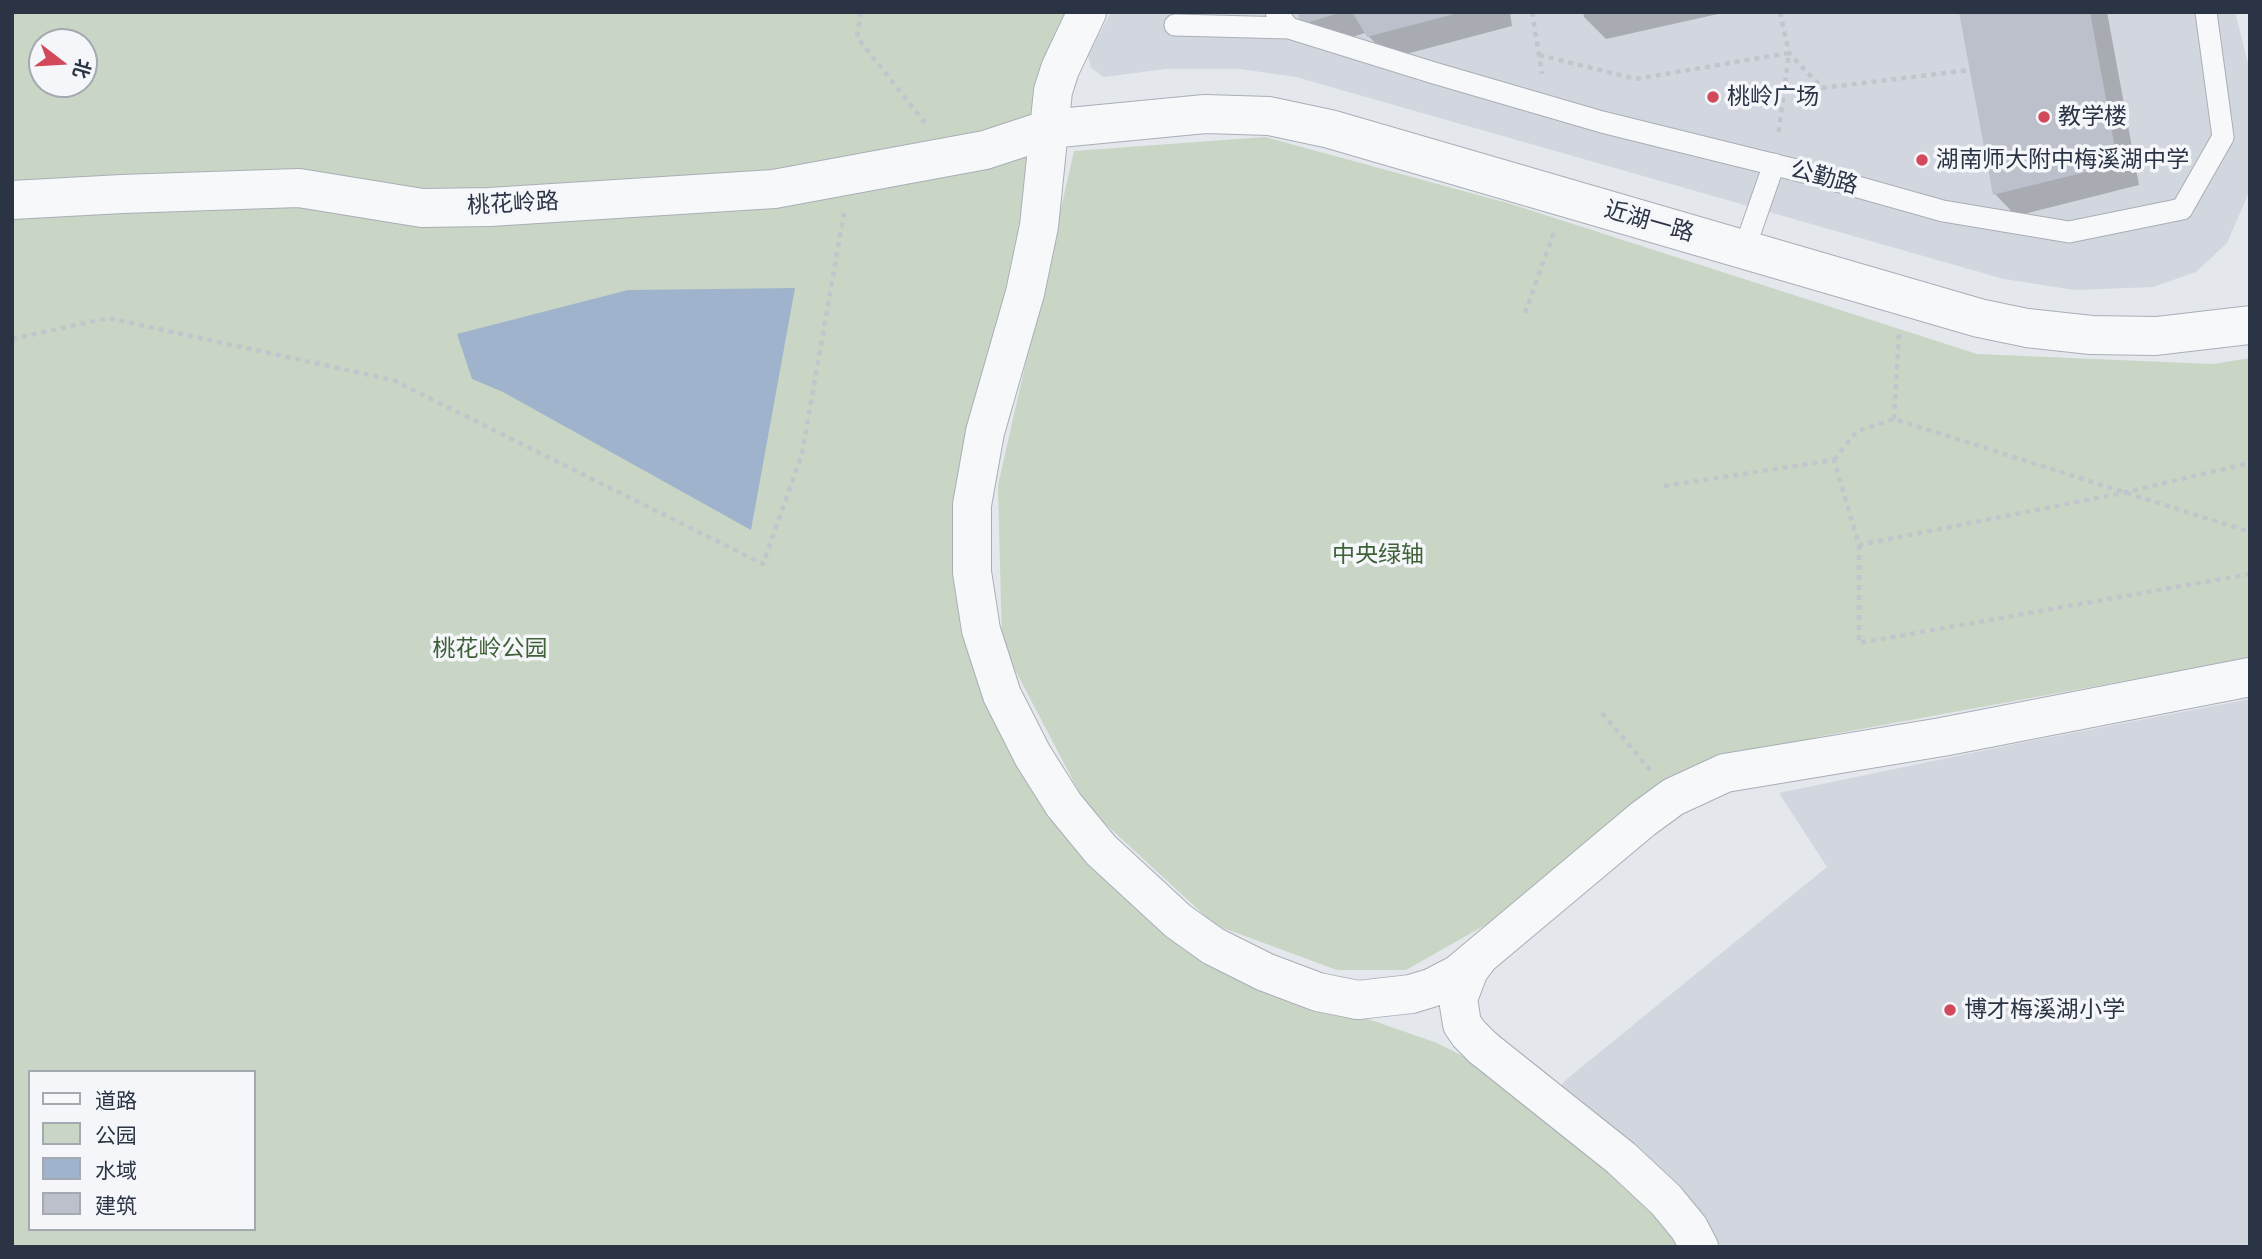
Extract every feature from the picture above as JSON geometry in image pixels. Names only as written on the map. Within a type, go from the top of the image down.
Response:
[{"type":"street","points":[[1087,12],[1060,69],[1053,91],[1039,226],[1025,293],[985,432],[972,505],[972,572],[979,618],[1002,695],[1033,757],[1064,805],[1101,850],[1178,921],[1213,946],[1265,972],[1318,992],[1357,1000],[1411,994],[1431,988],[1458,974],[1643,819],[1673,797],[1698,784],[1735,771],[1942,737],[2250,677]]},
{"type":"street","name":"近湖一路","points":[[1049,123],[1151,101],[1232,99],[1278,104],[1331,115],[1747,243],[1902,296],[2003,323],[2091,335],[2156,336],[2250,325]]},
{"type":"street","name":"近湖一路","points":[[1049,123],[1205,114],[1269,116],[1331,129],[1566,198],[1964,296],[2048,313],[2096,318],[2150,319],[2225,312],[2250,303]]},
{"type":"street","name":"桃花岭路","points":[[12,200],[299,188],[422,208],[490,207],[774,189],[985,150],[1049,123]]},
{"type":"street","points":[[1479,957],[1469,970],[1458,999],[1462,1024],[1469,1034],[1621,1158],[1666,1200],[1689,1228],[1699,1247]]},
{"type":"lane","name":"公勤路","points":[[1175,25],[1283,20],[1434,73],[1602,122],[1774,164],[1943,211],[2069,232],[2182,209],[2223,137],[2206,12]]},
{"type":"lane","points":[[1747,243],[1774,164]]},
{"type":"path","points":[[861,12],[857,37],[952,157]]},
{"type":"path","points":[[1532,12],[1548,106]]},
{"type":"path","points":[[1774,164],[1788,53],[1780,12]]},
{"type":"path","points":[[1539,55],[1636,79],[1788,53]]},
{"type":"path","points":[[1788,53],[1822,88],[1970,70]]},
{"type":"path","points":[[12,340],[108,318],[393,380],[763,564],[802,454],[850,175]]},
{"type":"path","points":[[1525,313],[1566,198]]},
{"type":"path","points":[[1894,419],[1902,296]]},
{"type":"path","points":[[1664,486],[1834,460],[1857,431],[1894,419],[2250,532]]},
{"type":"path","points":[[1834,460],[1859,545],[1859,643],[2250,573]]},
{"type":"path","points":[[1859,545],[2122,493],[2250,463]]},
{"type":"path","points":[[1601,713],[1673,797]]},
{"type":"shaded area","name":"湖南师大附中梅溪湖中学","points":[[1111,12],[2235,12],[2250,71],[2250,190],[2227,243],[2196,272],[2153,287],[2075,290],[2004,279],[1296,77],[1240,69],[1166,69],[1104,77],[1091,68],[1088,55]]},
{"type":"shaded area","name":"博才梅溪湖小学","points":[[2250,699],[2250,1247],[1713,1247],[1555,1092],[1567,1079],[1827,867],[1779,793]]},
{"type":"green space","name":"桃花岭公园","points":[[12,12],[1075,12],[1031,167],[960,540],[1029,774],[1259,981],[1437,1043],[1487,1068],[1636,1185],[1687,1247],[12,1247]]},
{"type":"green space","name":"中央绿轴","points":[[1265,137],[1511,204],[1977,354],[2213,364],[2250,358],[2250,658],[1817,737],[1406,970],[1337,970],[1215,925],[1087,807],[1002,645],[998,485],[1074,151]]},
{"type":"water","points":[[795,288],[751,530],[503,392],[472,379],[457,334],[628,290]]},
{"type":"building","points":[[1298,12],[1339,12],[1339,13],[1300,25]]},
{"type":"building","points":[[1352,12],[1458,12],[1458,13],[1367,37]]},
{"type":"building","name":"教学楼","points":[[1959,12],[2090,12],[2118,164],[1993,195]]},
{"type":"place","name":"桃岭广场","points":[[1713,97]]},
{"type":"place","name":"教学楼","points":[[2044,117]]},
{"type":"place","name":"湖南师大附中梅溪湖中学","points":[[1922,160]]},
{"type":"place","name":"博才梅溪湖小学","points":[[1950,1010]]}]
